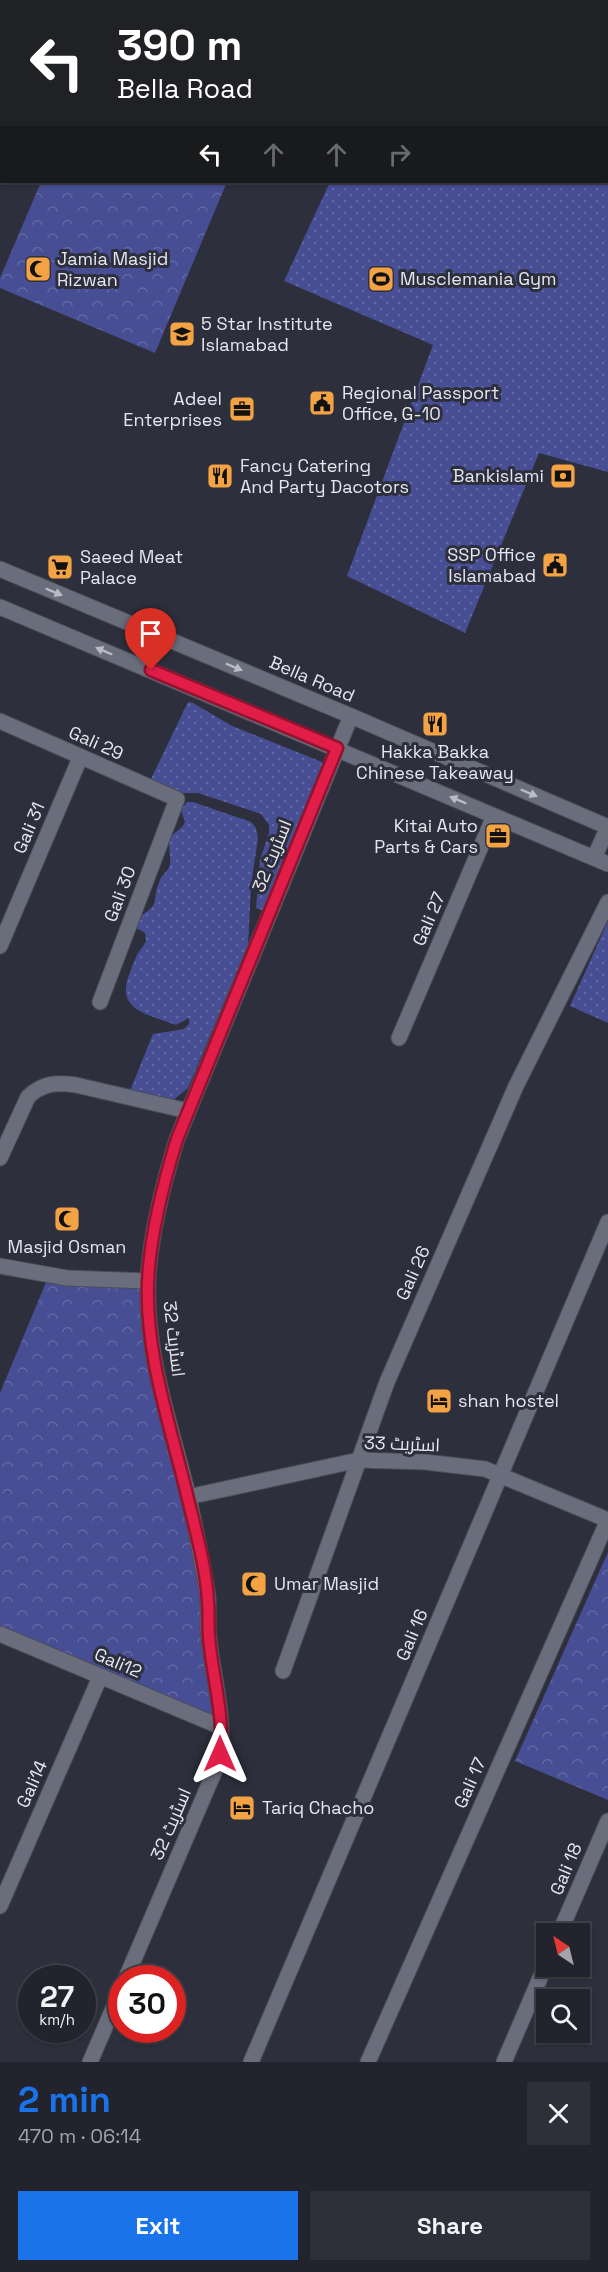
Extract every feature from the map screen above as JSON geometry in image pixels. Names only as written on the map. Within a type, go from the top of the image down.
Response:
[{"type":"street","name":"Bella Road","points":[[0,569],[608,827]]},
{"type":"street","points":[[0,607],[601,861],[608,827]]},
{"type":"street","name":"اسٹریٹ 32","points":[[132,1965],[216,1768],[222,1741],[208,1636],[208,1600],[188,1497],[159,1382],[149,1319],[148,1281],[165,1181],[188,1111],[351,716]]},
{"type":"street","name":"Gali 29","points":[[0,721],[177,799]]},
{"type":"street","name":"Gali 31","points":[[0,946],[80,758]]},
{"type":"street","name":"Gali 30","points":[[100,1002],[177,799]]},
{"type":"street","name":"Gali 27","points":[[399,1038],[494,816]]},
{"type":"street","name":"Gali 26","points":[[283,1671],[387,1382],[516,1086],[608,902]]},
{"type":"street","points":[[0,1158],[28,1097],[34,1090],[49,1084],[76,1085],[188,1111]]},
{"type":"street","name":"Gali 16","points":[[252,2062],[608,1222]]},
{"type":"street","points":[[0,1266],[67,1278],[148,1281]]},
{"type":"street","name":"اسٹریٹ 33","points":[[188,1497],[359,1460],[425,1462],[485,1469],[608,1520]]},
{"type":"street","name":"Gali 17","points":[[368,2062],[608,1520]]},
{"type":"street","name":"Gali12","points":[[0,1634],[221,1727]]},
{"type":"street","name":"Gali14","points":[[0,1906],[100,1677]]},
{"type":"street","name":"Gali 18","points":[[564,1923],[608,1821]]},
{"type":"street","points":[[504,2062],[540,1977]]},
{"type":"street","points":[[90,2062],[108,2020]]},
{"type":"green space","points":[[41,183],[227,183],[155,353],[0,288],[0,278]]},
{"type":"green space","points":[[330,183],[608,183],[608,472],[539,453],[465,633],[347,576],[433,345],[284,281]]},
{"type":"green space","points":[[188,702],[232,726],[327,764],[265,911],[256,908],[260,860],[269,833],[269,825],[261,814],[198,793],[178,793],[150,781]]},
{"type":"green space","points":[[187,802],[251,822],[256,828],[258,838],[251,886],[248,945],[188,1088],[172,1101],[127,1098],[153,1034],[184,1029],[189,1024],[189,1018],[176,1025],[138,1010],[127,998],[126,991],[132,967],[146,941],[145,933],[135,927],[137,918],[153,905],[160,880],[169,866],[170,840],[185,822],[181,810]]},
{"type":"green space","points":[[608,921],[608,1023],[570,1006]]},
{"type":"green space","points":[[49,1275],[148,1281],[149,1319],[188,1497],[221,1727],[0,1634],[0,1393]]},
{"type":"green space","points":[[608,1552],[608,1800],[515,1761]]},
{"type":"place","name":"Jamia Masjid Rizwan","points":[[38,269]]},
{"type":"place","name":"Musclemania Gym","points":[[381,279]]},
{"type":"place","name":"5 Star Institute Islamabad","points":[[182,334]]},
{"type":"place","name":"Regional Passport Office, G-10","points":[[322,403]]},
{"type":"place","name":"Adeel Enterprises","points":[[242,409]]},
{"type":"place","name":"Fancy Catering And Party Dacotors","points":[[220,476]]},
{"type":"place","name":"Bankislami","points":[[563,476]]},
{"type":"place","name":"SSP Office Islamabad","points":[[555,565]]},
{"type":"place","name":"Saeed Meat Palace","points":[[60,567]]},
{"type":"place","name":"Hakka Bakka Chinese Takeaway","points":[[435,724]]},
{"type":"place","name":"Kitai Auto Parts & Cars","points":[[498,836]]},
{"type":"place","name":"Masjid Osman","points":[[67,1219]]},
{"type":"place","name":"shan hostel","points":[[439,1401]]},
{"type":"place","name":"Umar Masjid","points":[[254,1584]]},
{"type":"place","name":"Tariq Chacho","points":[[242,1808]]},
{"type":"route","points":[[151,670],[337,748],[177,1139],[160,1203],[150,1263],[149,1319],[159,1382],[201,1554],[208,1600],[208,1636],[221,1727],[220,1754]]}]
